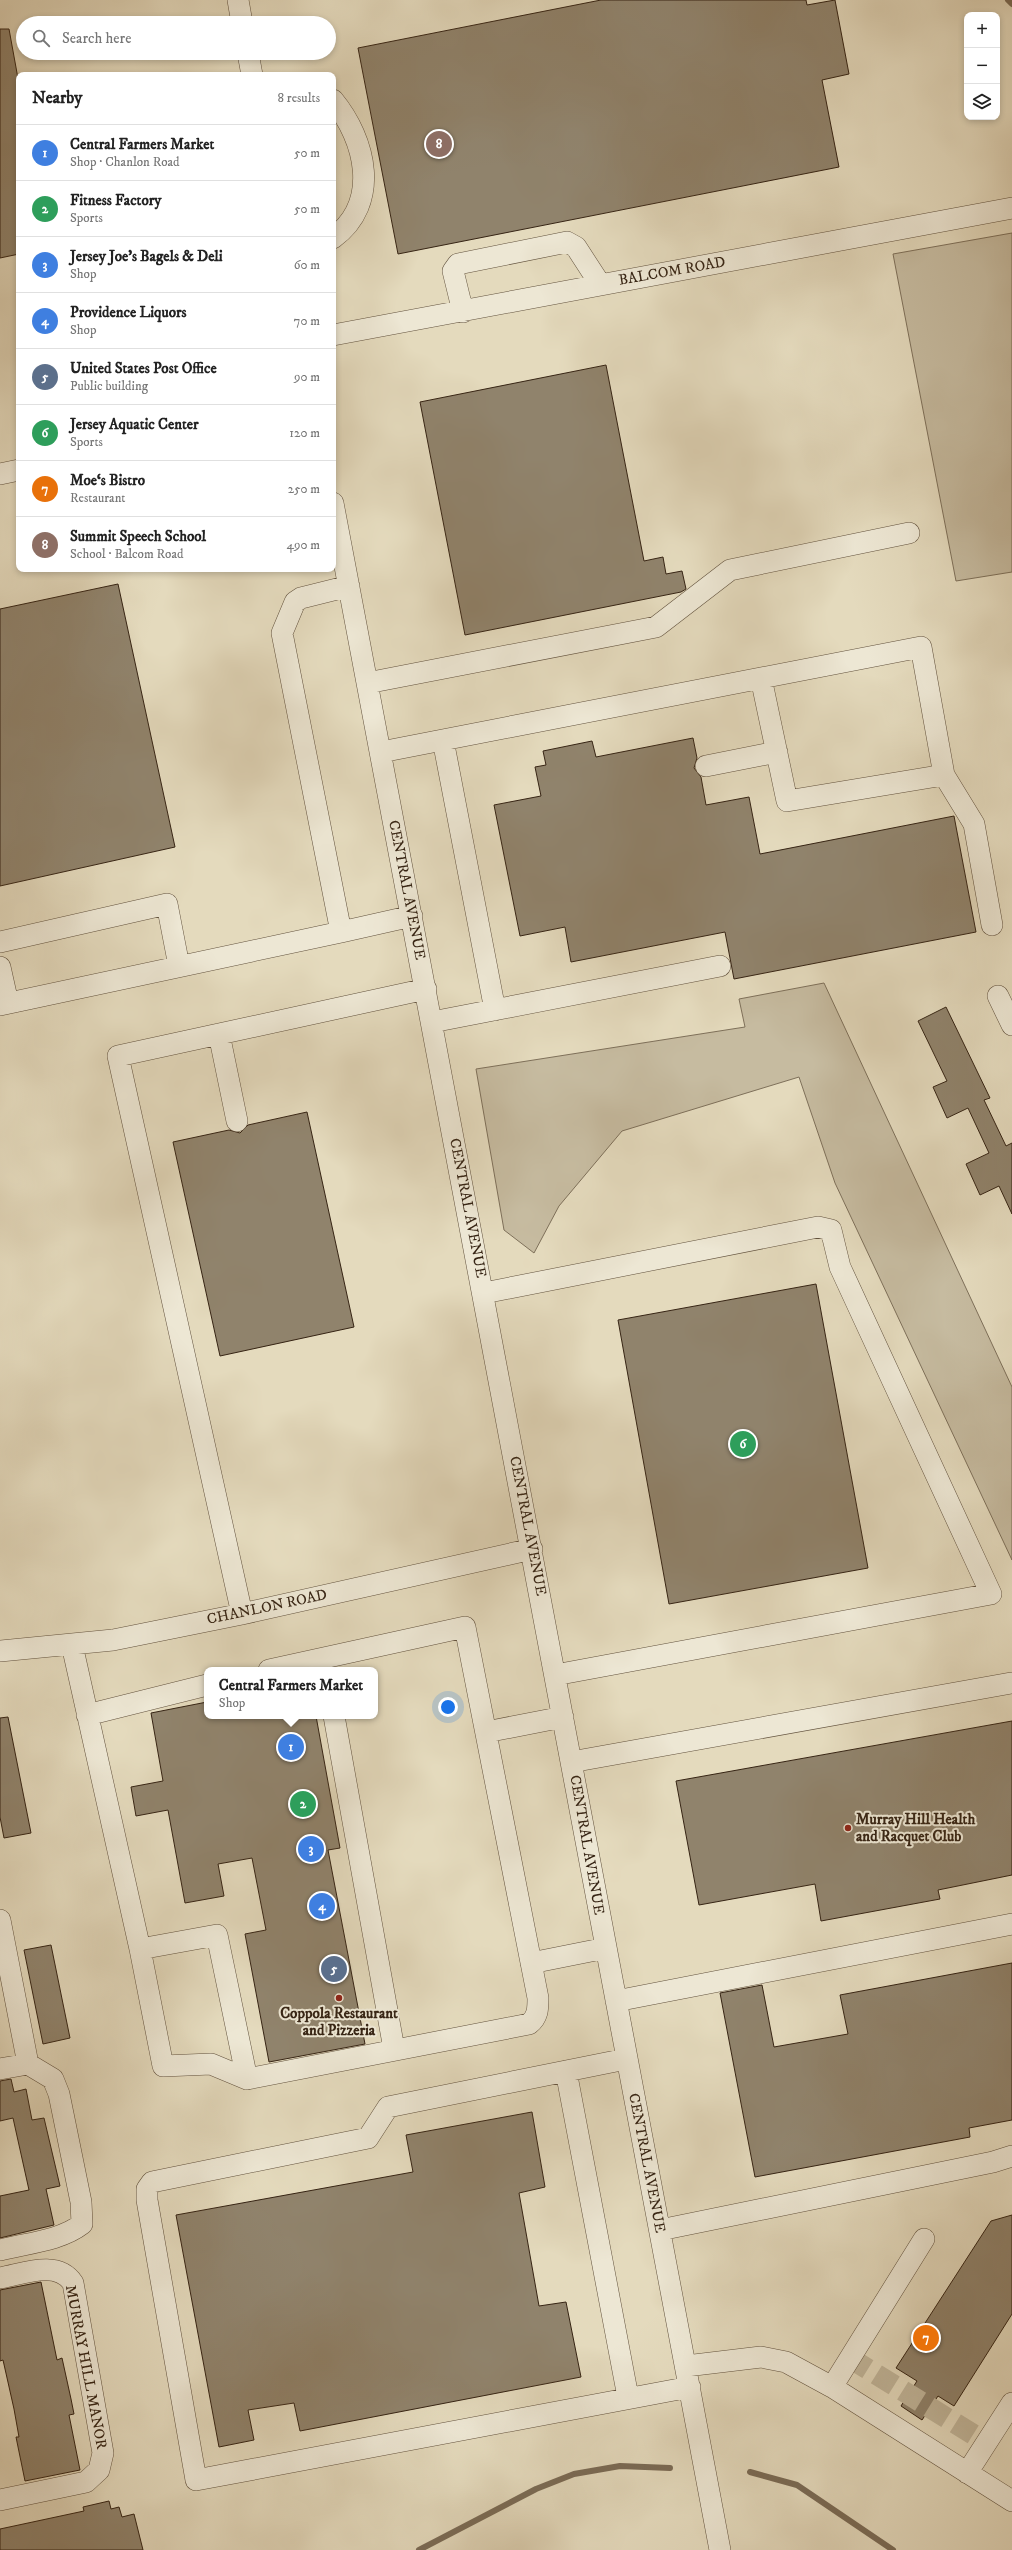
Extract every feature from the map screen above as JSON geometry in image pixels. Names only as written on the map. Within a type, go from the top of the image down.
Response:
[{"type":"street","points":[[238,0],[241,16]]},
{"type":"street","points":[[249,60],[251,72]]},
{"type":"street","points":[[336,104],[352,126],[364,170],[363,189],[356,212],[343,230],[336,236]]},
{"type":"street","name":"BALCOM ROAD","points":[[336,334],[463,312],[600,284],[1012,208]]},
{"type":"street","points":[[463,312],[453,271],[458,264],[466,262],[567,242],[576,247],[600,284]]},
{"type":"street","points":[[0,474],[16,471]]},
{"type":"street","name":"CENTRAL AVENUE","points":[[336,519],[484,1293],[626,2059],[690,2386],[720,2550]]},
{"type":"street","points":[[367,683],[656,627],[730,570],[909,533]]},
{"type":"street","points":[[341,932],[282,633],[295,602],[301,598],[349,586]]},
{"type":"street","points":[[381,752],[921,647],[944,775],[974,824],[992,925]]},
{"type":"street","points":[[761,678],[787,801],[944,775]]},
{"type":"street","points":[[444,740],[495,1010]]},
{"type":"street","points":[[706,766],[777,752]]},
{"type":"street","points":[[0,942],[167,904],[180,966]]},
{"type":"street","points":[[0,967],[4,1004],[412,916]]},
{"type":"street","points":[[432,1022],[720,966]]},
{"type":"street","points":[[242,1614],[118,1056],[426,989]]},
{"type":"street","points":[[998,996],[1012,1025]]},
{"type":"street","points":[[219,1034],[237,1121]]},
{"type":"street","points":[[484,1293],[818,1227],[830,1230],[840,1267],[991,1594],[555,1675]]},
{"type":"street","name":"CHANLON ROAD","points":[[0,1651],[113,1640],[242,1614],[532,1549]]},
{"type":"street","points":[[72,1645],[140,1949],[163,2066],[211,2064],[247,2079],[394,2049],[529,2024],[534,2020],[538,2011],[531,1963],[465,1627],[324,1663],[293,1667]]},
{"type":"street","points":[[571,1762],[1011,1683]]},
{"type":"street","points":[[87,1715],[204,1686]]},
{"type":"street","points":[[486,1732],[563,1717]]},
{"type":"street","points":[[335,1719],[394,2049]]},
{"type":"street","points":[[0,1920],[28,2064]]},
{"type":"street","points":[[616,2000],[1012,1924]]},
{"type":"street","points":[[140,1949],[217,1934],[247,2079]]},
{"type":"street","points":[[531,1963],[606,1948]]},
{"type":"street","points":[[626,2059],[388,2107],[368,2138],[152,2182],[147,2189],[147,2200],[196,2480],[690,2386]]},
{"type":"street","points":[[0,2069],[28,2064],[53,2079],[59,2094],[81,2202],[82,2224],[73,2231],[0,2250]]},
{"type":"street","points":[[566,2071],[628,2397]]},
{"type":"street","points":[[660,2230],[993,2162],[1012,2156]]},
{"type":"street","points":[[832,2386],[924,2239]]},
{"type":"street","name":"MURRAY HILL MANOR","points":[[0,2278],[46,2269],[63,2273],[73,2283],[103,2453],[99,2470],[86,2482],[0,2500]]},
{"type":"street","points":[[686,2366],[744,2358],[774,2358],[806,2371],[1012,2501]]},
{"type":"street","points":[[967,2472],[1012,2403]]},
{"type":"shaded area","points":[[1012,233],[1012,572],[956,581],[893,254]]},
{"type":"shaded area","points":[[824,983],[1012,1387],[1012,1560],[835,1183],[799,1077],[622,1131],[559,1206],[534,1253],[504,1230],[476,1069],[745,1027],[739,999]]},
{"type":"building","points":[[601,0],[806,0],[807,5],[835,0],[849,74],[822,80],[839,167],[398,254],[358,48]]},
{"type":"building","points":[[0,29],[9,29],[17,72],[16,255],[0,258]]},
{"type":"building","points":[[606,365],[644,561],[663,557],[666,574],[682,571],[686,589],[681,592],[465,635],[420,402]]},
{"type":"building","points":[[118,584],[175,847],[0,886],[0,609]]},
{"type":"building","points":[[693,738],[697,758],[694,768],[701,777],[706,805],[749,797],[760,854],[954,816],[976,932],[734,979],[725,932],[571,962],[565,927],[520,936],[494,805],[541,796],[535,767],[546,765],[543,751],[592,741],[596,757]]},
{"type":"building","points":[[946,1007],[990,1098],[984,1100],[1006,1146],[1012,1143],[1012,1214],[999,1186],[980,1195],[966,1164],[989,1153],[968,1108],[947,1118],[933,1087],[947,1081],[918,1021]]},
{"type":"building","points":[[307,1112],[354,1327],[220,1356],[173,1142],[229,1130],[240,1133],[248,1125]]},
{"type":"building","points":[[816,1284],[868,1568],[669,1604],[618,1320]]},
{"type":"building","points":[[204,1703],[204,1719],[317,1719],[340,1848],[328,1850],[365,2044],[269,2062],[245,1934],[266,1930],[252,1858],[218,1864],[224,1896],[185,1903],[168,1810],[136,1816],[131,1787],[163,1781],[151,1713]]},
{"type":"building","points":[[8,1717],[31,1833],[4,1838],[0,1817],[0,1718]]},
{"type":"building","name":"Murray Hill Health and Racquet Club","points":[[1012,1721],[1012,1875],[938,1890],[940,1899],[821,1921],[815,1884],[699,1905],[676,1781]]},
{"type":"building","points":[[51,1945],[70,2038],[43,2044],[24,1950]]},
{"type":"building","points":[[1012,1963],[1012,2120],[969,2128],[970,2137],[755,2177],[720,1993],[762,1985],[774,2047],[848,2034],[840,1995]]},
{"type":"building","points":[[11,2079],[14,2092],[26,2089],[32,2120],[44,2118],[60,2186],[46,2189],[54,2225],[0,2238],[0,2196],[29,2190],[13,2118],[0,2121],[0,2081]]},
{"type":"building","points":[[532,2112],[545,2187],[519,2193],[539,2306],[566,2302],[581,2377],[300,2431],[294,2403],[248,2410],[254,2440],[219,2447],[176,2215],[413,2172],[406,2135]]},
{"type":"building","points":[[1012,2215],[1012,2314],[954,2406],[938,2396],[922,2420],[901,2406],[917,2381],[896,2368],[991,2221]]},
{"type":"building","points":[[41,2282],[57,2360],[62,2358],[71,2399],[74,2414],[69,2415],[80,2470],[25,2481],[16,2437],[19,2437],[14,2409],[3,2360],[0,2361],[0,2290]]},
{"type":"building","points":[[109,2501],[111,2509],[119,2507],[122,2517],[134,2514],[143,2550],[0,2550],[0,2529],[84,2511],[83,2507]]},
{"type":"waterway","points":[[1008,0],[1012,4]]},
{"type":"waterway","points":[[419,2550],[536,2489],[574,2474],[620,2466],[670,2468]]},
{"type":"waterway","points":[[750,2472],[797,2485],[893,2550]]},
{"type":"tunnel","points":[[850,2358],[987,2443]]},
{"type":"place","name":"Summit Speech School","points":[[439,144]]},
{"type":"place","name":"Jersey Aquatic Center","points":[[743,1444]]},
{"type":"place","name":"Central Farmers Market","points":[[291,1747]]},
{"type":"place","name":"Fitness Factory","points":[[303,1804]]},
{"type":"place","name":"Murray Hill Health and Racquet Club","points":[[848,1828]]},
{"type":"place","name":"Jersey Joe's Bagels & Deli","points":[[311,1849]]},
{"type":"place","name":"Providence Liquors","points":[[322,1906]]},
{"type":"place","name":"United States Post Office","points":[[334,1969]]},
{"type":"place","name":"Coppola Restaurant and Pizzeria","points":[[339,1998]]},
{"type":"place","name":"Moe‘s Bistro","points":[[926,2338]]}]
